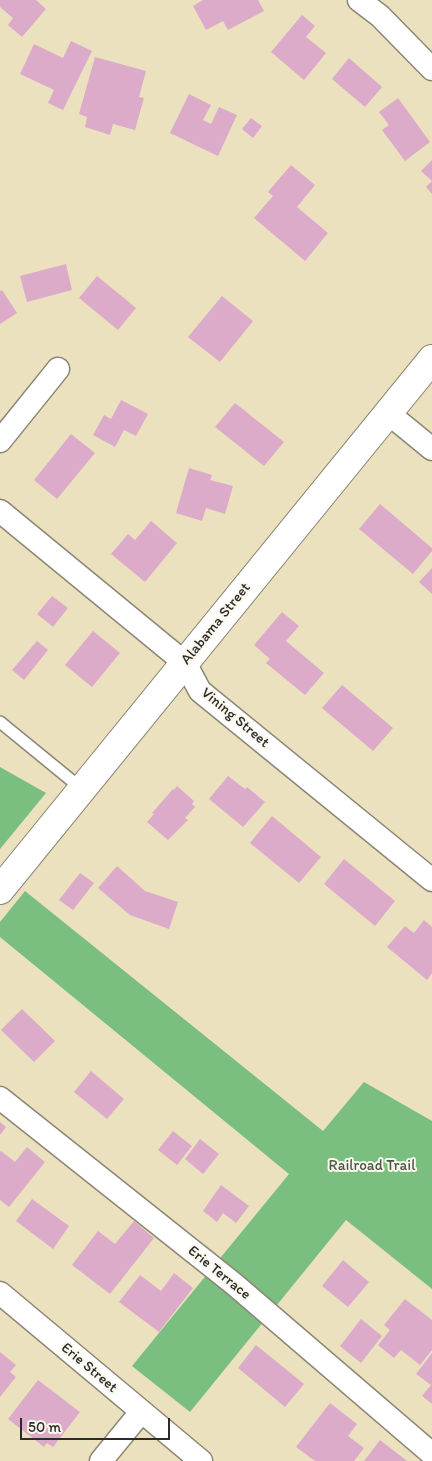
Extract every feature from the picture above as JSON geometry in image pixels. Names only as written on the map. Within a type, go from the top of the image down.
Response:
[{"type":"main road","name":"Alabama Street","points":[[0,890],[432,359]]},
{"type":"street","points":[[359,0],[387,8],[432,69]]},
{"type":"street","points":[[0,441],[58,369]]},
{"type":"street","points":[[388,413],[432,449]]},
{"type":"street","name":"Vining Street","points":[[0,511],[185,663],[200,691],[432,880]]},
{"type":"street","name":"Erie Terrace","points":[[0,1098],[234,1284],[432,1454]]},
{"type":"street","name":"Erie Street","points":[[0,1293],[201,1461]]},
{"type":"street","points":[[101,1461],[141,1412]]},
{"type":"lane","points":[[0,722],[82,789]]},
{"type":"green space","points":[[0,767],[46,793],[0,849]]},
{"type":"green space","name":"Railroad Trail","points":[[25,891],[323,1131],[364,1082],[432,1121],[432,1289],[346,1220],[190,1412],[132,1366],[289,1174],[0,937],[0,922]]},
{"type":"building","points":[[0,0],[36,0],[46,9],[22,37],[8,25],[13,18],[0,7]]},
{"type":"building","points":[[203,0],[258,0],[264,11],[228,30],[223,21],[206,30],[193,6]]},
{"type":"building","points":[[302,15],[315,26],[306,37],[326,53],[304,80],[271,52]]},
{"type":"building","points":[[71,41],[92,51],[63,110],[48,103],[54,90],[20,74],[34,44],[63,58]]},
{"type":"building","points":[[95,57],[146,71],[139,97],[144,98],[135,130],[113,124],[110,135],[85,127],[87,117],[79,114]]},
{"type":"building","points":[[349,58],[382,87],[365,107],[332,79]]},
{"type":"building","points":[[189,94],[211,105],[203,120],[211,124],[219,107],[237,115],[218,156],[170,133]]},
{"type":"building","points":[[398,98],[430,142],[405,161],[382,130],[389,125],[379,112]]},
{"type":"building","points":[[251,118],[262,126],[253,138],[242,129]]},
{"type":"building","points":[[432,160],[432,181],[421,171]]},
{"type":"building","points":[[291,165],[315,185],[297,207],[328,233],[305,261],[254,218],[273,196],[268,192]]},
{"type":"building","points":[[432,181],[432,194],[426,187]]},
{"type":"building","points":[[66,264],[72,290],[27,302],[20,276]]},
{"type":"building","points":[[97,276],[136,308],[118,330],[79,298]]},
{"type":"building","points":[[2,290],[17,313],[0,324],[0,291]]},
{"type":"building","points":[[222,296],[253,321],[220,362],[188,337]]},
{"type":"building","points":[[121,400],[148,414],[136,436],[124,430],[115,447],[93,435],[104,415],[111,419]]},
{"type":"building","points":[[235,403],[284,442],[264,466],[215,427]]},
{"type":"building","points":[[71,434],[95,453],[57,499],[34,480]]},
{"type":"building","points":[[189,468],[212,475],[210,480],[233,486],[225,514],[206,508],[202,521],[176,513]]},
{"type":"building","points":[[380,504],[432,548],[432,551],[413,574],[359,529]]},
{"type":"building","points":[[151,521],[177,543],[145,582],[111,554],[128,534],[135,540]]},
{"type":"building","points":[[432,568],[432,594],[419,582]]},
{"type":"building","points":[[52,596],[68,608],[53,627],[37,614]]},
{"type":"building","points":[[282,612],[299,626],[286,641],[324,673],[305,695],[266,663],[270,659],[254,645]]},
{"type":"building","points":[[93,631],[120,653],[92,687],[65,665]]},
{"type":"building","points":[[37,641],[48,650],[24,680],[12,670]]},
{"type":"building","points":[[342,685],[393,728],[373,751],[322,708]]},
{"type":"building","points":[[228,776],[245,789],[247,787],[265,802],[243,827],[209,799]]},
{"type":"building","points":[[177,786],[194,801],[192,804],[195,807],[185,818],[188,820],[168,840],[147,822],[154,814],[152,813]]},
{"type":"building","points":[[272,816],[321,857],[299,883],[250,843]]},
{"type":"building","points":[[344,859],[395,901],[375,926],[324,884]]},
{"type":"building","points":[[117,866],[145,891],[178,902],[169,929],[130,915],[98,888]]},
{"type":"building","points":[[80,873],[94,883],[73,910],[59,900]]},
{"type":"building","points":[[424,920],[432,927],[432,973],[427,980],[387,947],[405,926],[414,933]]},
{"type":"building","points":[[22,1009],[55,1041],[34,1062],[1,1030]]},
{"type":"building","points":[[91,1071],[124,1099],[107,1119],[74,1092]]},
{"type":"building","points":[[0,1122],[6,1127],[0,1135]]},
{"type":"building","points":[[173,1131],[192,1146],[177,1165],[158,1150]]},
{"type":"building","points":[[200,1139],[219,1154],[203,1174],[185,1159]]},
{"type":"building","points":[[27,1147],[45,1162],[9,1207],[0,1200],[0,1152],[15,1162]]},
{"type":"building","points":[[221,1185],[249,1206],[236,1223],[223,1213],[217,1222],[203,1211]]},
{"type":"building","points":[[32,1199],[69,1226],[53,1249],[16,1221]]},
{"type":"building","points":[[134,1221],[154,1238],[110,1294],[72,1265],[98,1231],[115,1244]]},
{"type":"building","points":[[343,1260],[369,1282],[348,1307],[322,1286]]},
{"type":"building","points":[[174,1273],[193,1288],[159,1332],[119,1302],[140,1275],[161,1291]]},
{"type":"building","points":[[405,1299],[432,1320],[432,1350],[420,1365],[401,1350],[394,1358],[378,1345],[390,1330],[384,1325]]},
{"type":"building","points":[[361,1319],[382,1336],[361,1363],[340,1346]]},
{"type":"building","points":[[256,1345],[304,1384],[285,1407],[238,1368]]},
{"type":"building","points":[[0,1352],[16,1365],[10,1372],[16,1377],[0,1397]]},
{"type":"building","points":[[432,1353],[432,1404],[422,1396],[431,1385],[416,1374]]},
{"type":"building","points":[[38,1380],[80,1412],[53,1447],[47,1443],[44,1447],[8,1419]]},
{"type":"building","points":[[330,1403],[357,1424],[348,1436],[364,1448],[354,1461],[315,1461],[296,1447]]},
{"type":"building","points":[[380,1440],[407,1461],[364,1461]]}]
